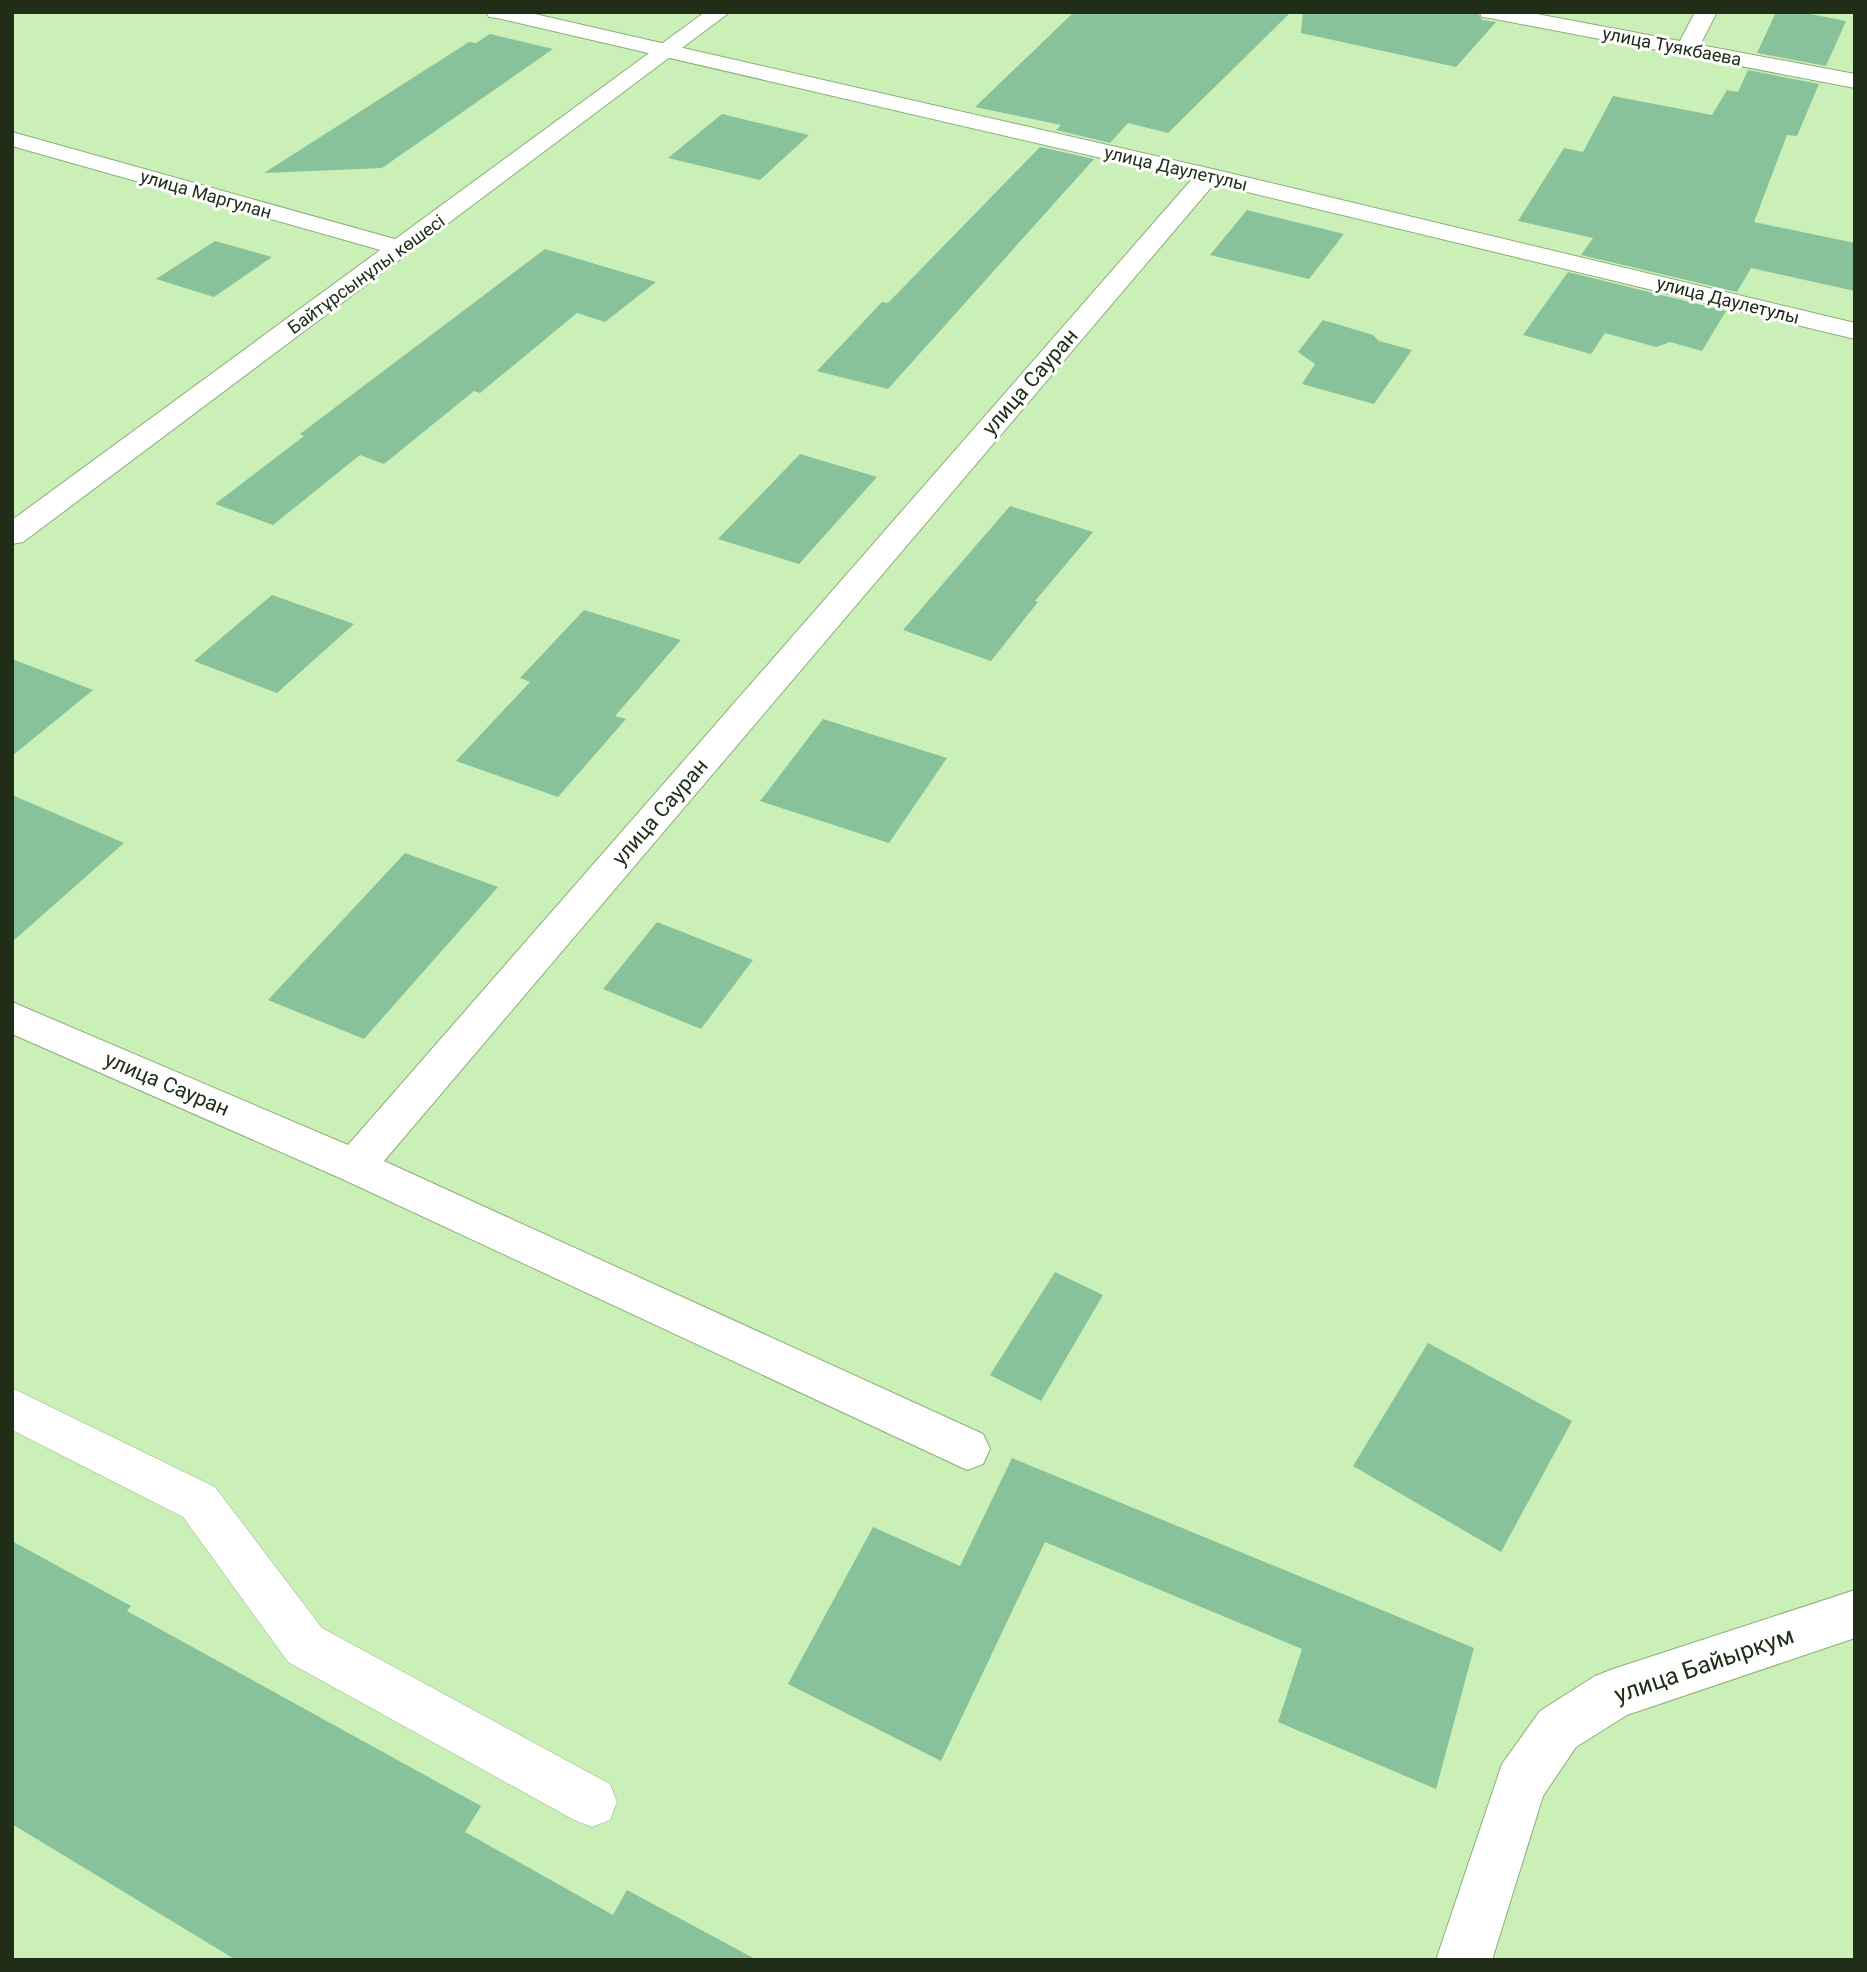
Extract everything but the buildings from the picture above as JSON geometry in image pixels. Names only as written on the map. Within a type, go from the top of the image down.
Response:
[{"type":"street","name":"улица Даулетулы","points":[[496,12],[1208,175],[1855,331]]},
{"type":"street","name":"Байтұрсынұлы көшесі","points":[[12,535],[719,12]]},
{"type":"street","name":"улица Туякбаева","points":[[1490,12],[1855,81]]},
{"type":"street","points":[[1687,49],[1706,12]]},
{"type":"street","name":"улица Маргулан","points":[[12,139],[400,248]]},
{"type":"street","name":"улица Сауран","points":[[12,1017],[355,1166],[1208,175]]},
{"type":"street","points":[[355,1166],[967,1449]]},
{"type":"street","name":"улица Байыркум","points":[[1464,1960],[1521,1783],[1558,1729],[1613,1694],[1855,1614]]},
{"type":"lane","points":[[12,1408],[199,1502],[305,1645],[592,1802]]}]
